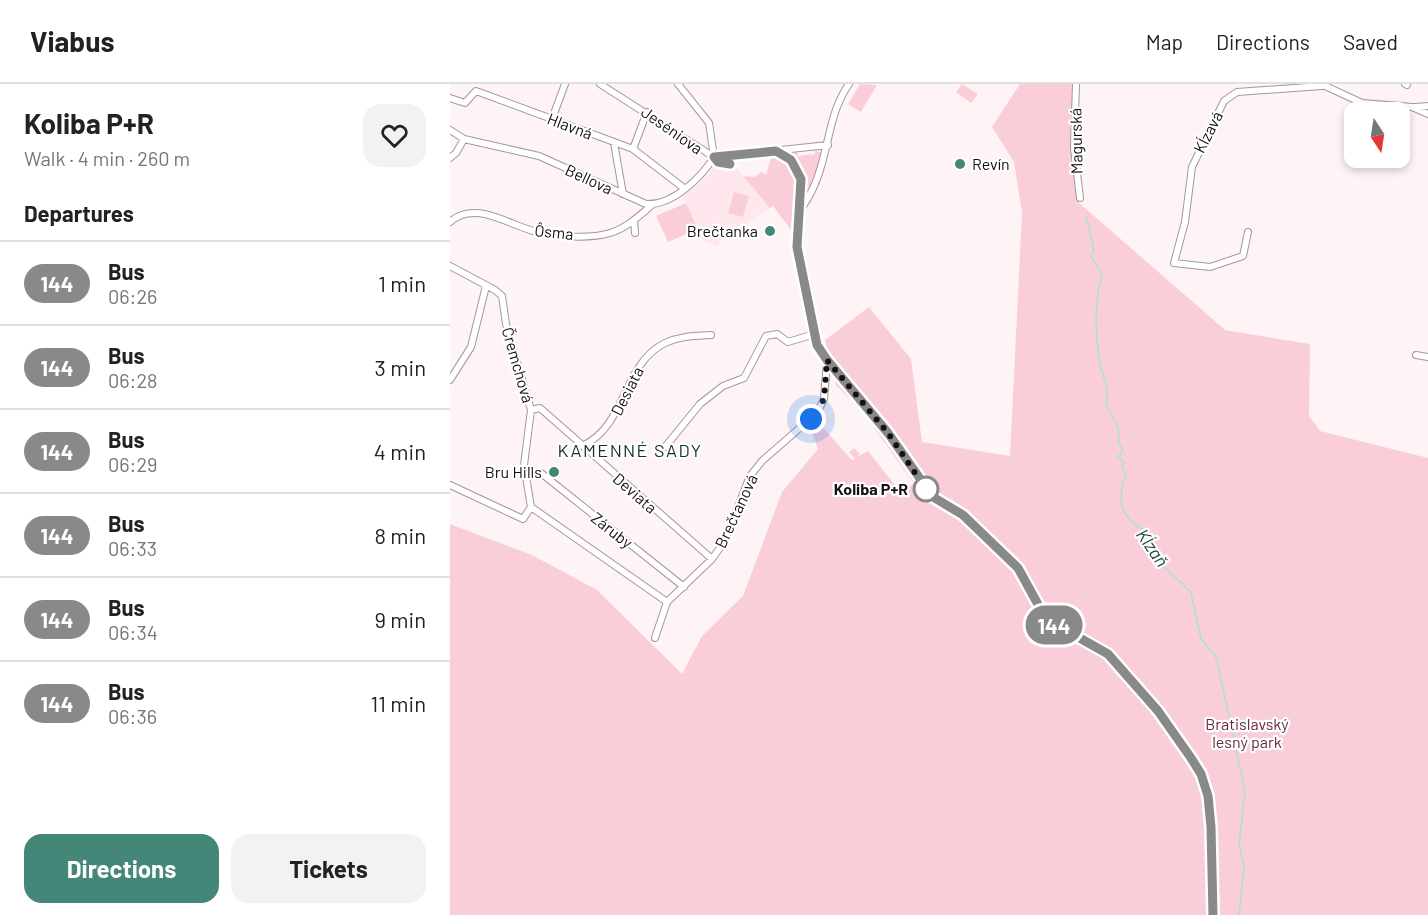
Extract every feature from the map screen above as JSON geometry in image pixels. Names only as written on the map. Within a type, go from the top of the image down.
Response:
[{"type":"street","points":[[552,119],[565,84]]},
{"type":"street","name":"Jeséniova","points":[[600,84],[714,157]]},
{"type":"street","points":[[678,84],[709,123],[714,157]]},
{"type":"street","points":[[797,215],[820,177],[841,96],[849,84]]},
{"type":"street","name":"Magurská","points":[[1076,84],[1074,148],[1080,198]]},
{"type":"street","points":[[1321,85],[1346,98],[1371,106],[1428,106]]},
{"type":"street","name":"Kĺzavá","points":[[1248,232],[1243,256],[1210,267],[1174,263],[1185,222],[1192,167],[1224,101],[1237,92],[1321,85]]},
{"type":"street","name":"Hlavná","points":[[450,98],[465,103],[475,88],[633,149],[685,189]]},
{"type":"street","points":[[1412,107],[1428,114]]},
{"type":"street","points":[[633,149],[647,112]]},
{"type":"street","name":"Bellova","points":[[450,130],[464,139],[540,156],[642,203],[653,204]]},
{"type":"street","points":[[450,158],[464,139]]},
{"type":"street","points":[[614,143],[623,194]]},
{"type":"street","points":[[653,204],[685,189],[714,157],[828,145]]},
{"type":"street","name":"Brečtanová","points":[[655,638],[667,602],[712,559],[728,534],[750,476],[762,461],[817,413],[824,399],[827,360],[817,345],[797,247],[797,215],[801,179],[791,160],[776,151]]},
{"type":"street","name":"Ôsma","points":[[450,222],[460,216],[478,213],[536,232],[588,235],[612,232],[632,221],[653,204]]},
{"type":"street","points":[[632,221],[635,233]]},
{"type":"street","name":"Čremchová","points":[[450,266],[502,296],[506,324],[531,410],[525,444],[524,472],[531,507]]},
{"type":"street","points":[[450,380],[471,347],[486,286]]},
{"type":"street","points":[[665,447],[700,404],[723,386],[744,378],[766,336],[777,334],[788,342],[815,334]]},
{"type":"street","name":"Desiata","points":[[582,447],[608,428],[643,361],[653,351],[675,339],[711,335]]},
{"type":"street","points":[[1416,355],[1428,357]]},
{"type":"street","points":[[827,360],[888,433],[933,497],[963,515],[1018,568],[1046,619],[1108,654],[1158,711],[1191,758],[1201,774],[1208,796],[1213,915]]},
{"type":"street","name":"Deviata","points":[[531,410],[540,408],[712,559]]},
{"type":"street","name":"Záruby","points":[[524,472],[541,473],[684,586]]},
{"type":"street","points":[[450,485],[523,519],[531,507],[667,602]]},
{"type":"shaded area","points":[[713,168],[737,169],[770,208],[740,227],[738,233],[724,234],[718,247],[698,238],[701,233],[683,197],[705,179]]},
{"type":"green space","points":[[860,84],[877,85],[861,112],[848,104]]},
{"type":"green space","points":[[962,84],[978,94],[971,103],[956,92]]},
{"type":"green space","name":"Bratislavský lesný park","points":[[1020,84],[1076,84],[1073,149],[1078,202],[1225,330],[1310,344],[1309,416],[1320,431],[1428,458],[1428,915],[450,915],[450,524],[532,555],[597,590],[682,674],[702,636],[743,596],[782,492],[818,449],[810,427],[816,420],[852,460],[855,459],[849,452],[854,448],[860,454],[857,457],[868,451],[901,493],[914,483],[861,410],[836,385],[825,340],[869,307],[911,359],[922,442],[1010,456],[1022,213],[1014,162],[992,127]]},
{"type":"green space","points":[[815,150],[822,153],[821,167],[800,209],[803,176],[800,166],[789,153],[797,151],[798,156],[815,154]]},
{"type":"green space","points":[[772,154],[789,162],[796,174],[791,230],[773,206],[770,208],[743,176],[754,177],[761,172],[766,175]]},
{"type":"green space","points":[[734,192],[749,196],[743,217],[728,213]]},
{"type":"green space","points":[[686,203],[698,229],[668,242],[656,216]]},
{"type":"waterway","name":"Kĺzaň","points":[[1086,217],[1094,250],[1091,256],[1102,275],[1096,319],[1097,342],[1107,389],[1106,404],[1118,427],[1118,441],[1123,451],[1118,457],[1124,462],[1122,466],[1126,475],[1123,483],[1122,506],[1129,519],[1143,529],[1145,539],[1154,547],[1158,561],[1191,592],[1201,639],[1215,655],[1218,665],[1245,791],[1239,845],[1244,867],[1239,915]]},
{"type":"bus line","name":"144","points":[[730,164],[718,162],[714,157],[776,151],[791,160],[801,179],[796,240],[799,261],[807,287],[810,316],[817,345],[827,360],[888,433],[913,472],[933,497],[963,515],[1018,568],[1026,579],[1039,611],[1046,619],[1108,654],[1130,676],[1191,758],[1201,774],[1208,796],[1213,915]]},
{"type":"place","name":"Revín","points":[[960,164]]},
{"type":"place","name":"Brečtanka","points":[[770,231]]},
{"type":"place","name":"Bru Hills","points":[[554,472]]},
{"type":"place","name":"Koliba P+R","points":[[926,489]]},
{"type":"district","name":"KAMENNÉ SADY","points":[[630,451]]},
{"type":"route","points":[[811,419],[824,399],[827,360],[888,433],[926,489]]}]
